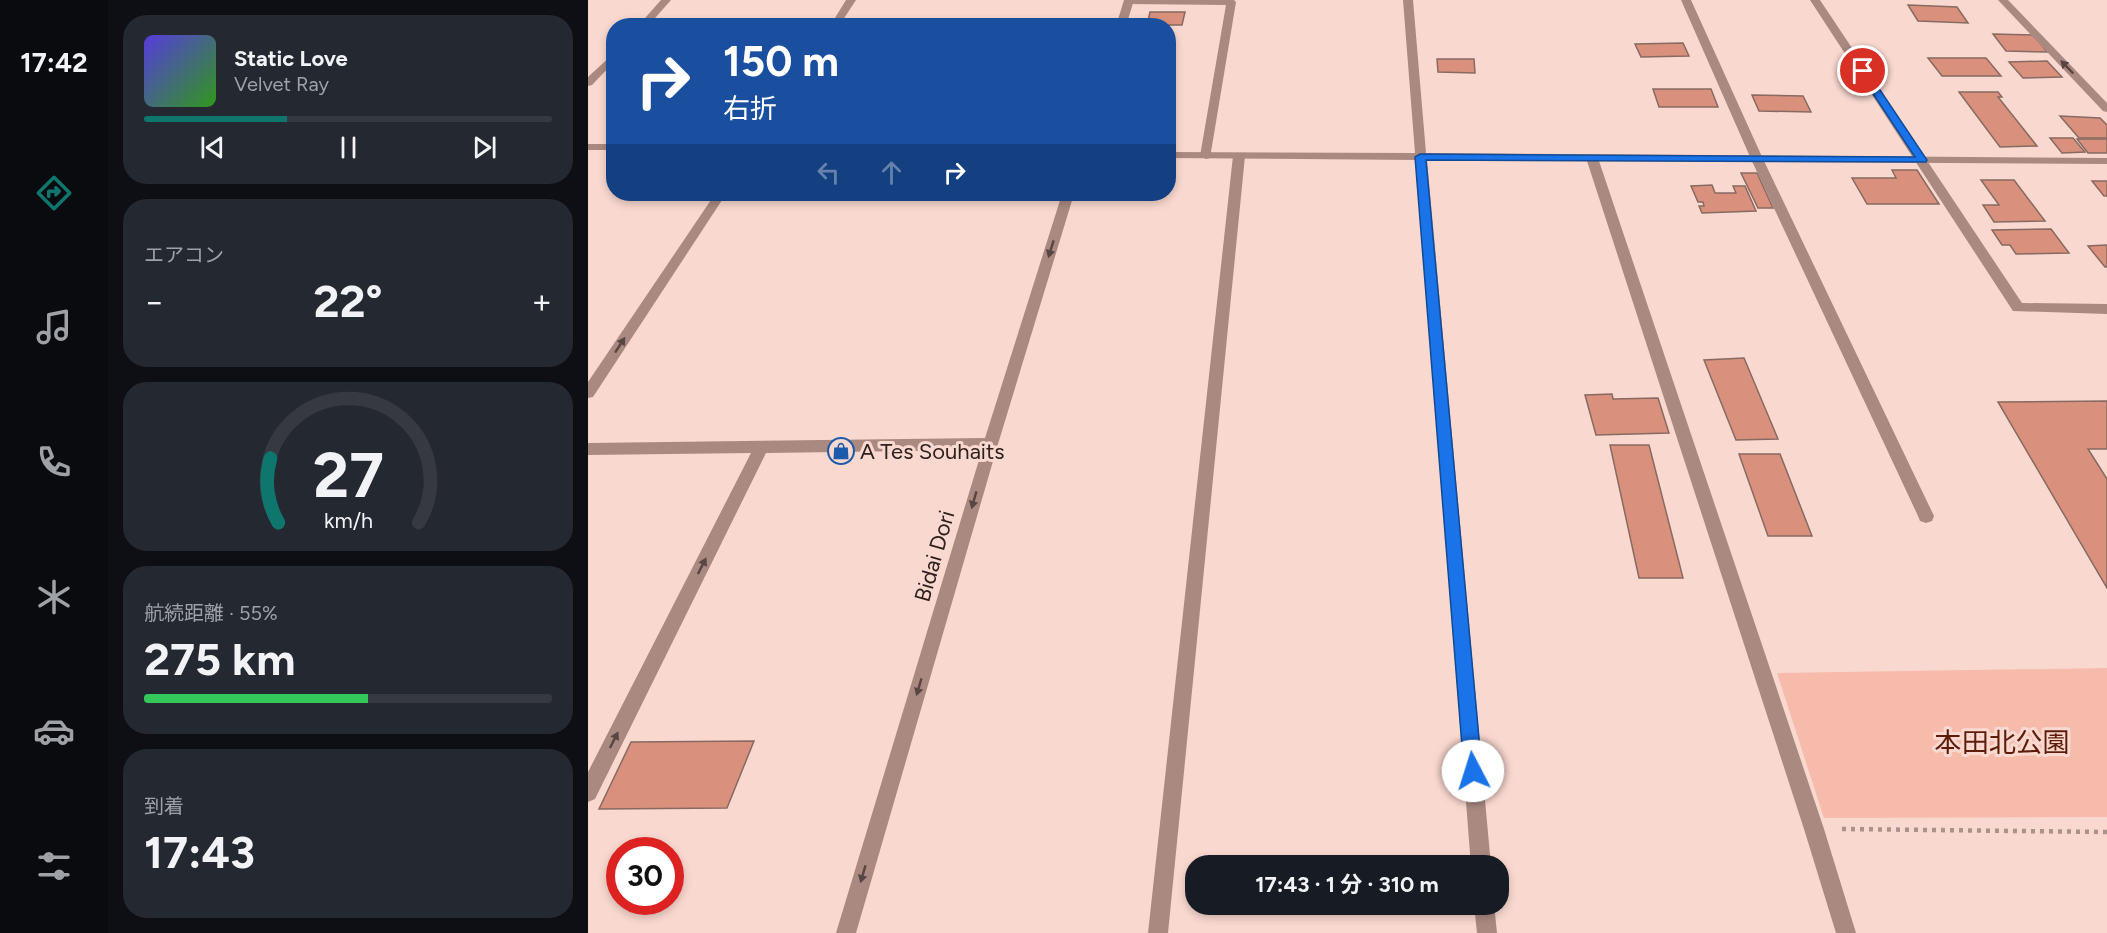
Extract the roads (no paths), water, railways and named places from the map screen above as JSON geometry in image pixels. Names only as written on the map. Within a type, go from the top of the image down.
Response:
[{"type":"street","points":[[649,18],[666,0]]},
{"type":"street","points":[[840,18],[852,0]]},
{"type":"street","points":[[1408,0],[1480,855]]},
{"type":"street","points":[[1686,0],[1757,159],[1926,516]]},
{"type":"street","points":[[1815,0],[2018,308],[2107,309]]},
{"type":"street","points":[[2002,0],[2107,109]]},
{"type":"street","points":[[1124,18],[1129,1],[1231,2],[1206,156]]},
{"type":"street","points":[[588,83],[606,64]]},
{"type":"street","points":[[589,148],[606,147]]},
{"type":"street","points":[[1176,155],[2107,161]]},
{"type":"street","points":[[1158,933],[1239,156]]},
{"type":"street","points":[[1592,158],[1814,829],[1846,933]]},
{"type":"street","points":[[588,393],[715,201]]},
{"type":"street","name":"Bidai Dori","points":[[846,933],[1066,201]]},
{"type":"street","points":[[588,449],[991,444]]},
{"type":"street","points":[[588,792],[762,446]]},
{"type":"street","points":[[1486,915],[1487,933]]},
{"type":"place","name":"A Tes Souhaits","points":[[841,451]]},
{"type":"park label","name":"本田北公園","points":[[2002,743]]}]
